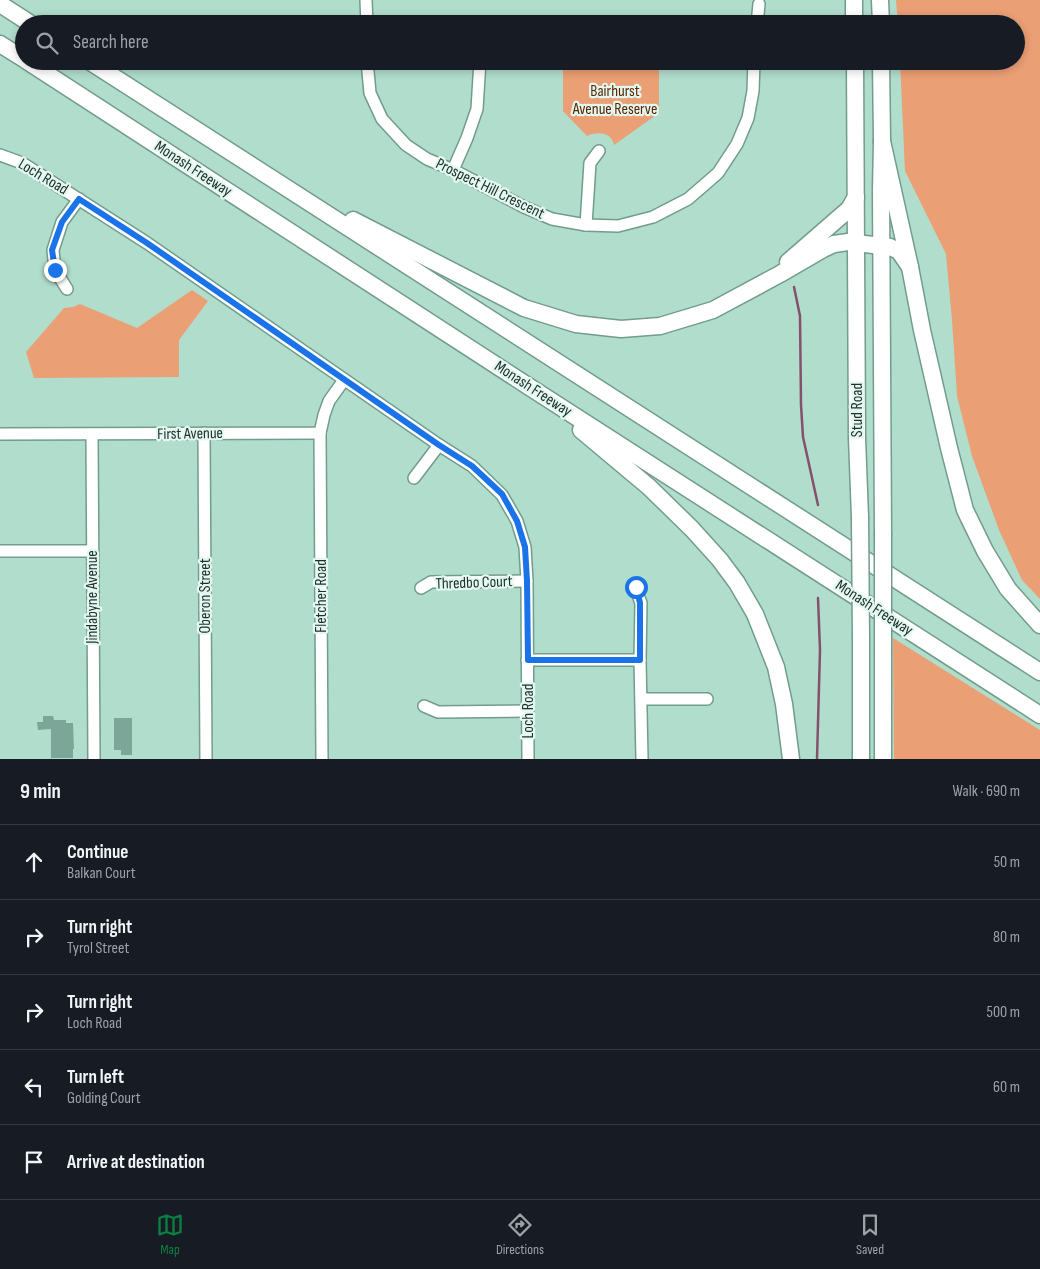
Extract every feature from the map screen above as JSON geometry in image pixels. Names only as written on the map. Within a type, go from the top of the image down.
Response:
[{"type":"highway","points":[[854,0],[854,15]]},
{"type":"highway","points":[[880,0],[881,15]]},
{"type":"highway","points":[[0,4],[17,15]]},
{"type":"highway","points":[[0,44],[15,53]]},
{"type":"highway","name":"Monash Freeway","points":[[41,70],[1040,715]]},
{"type":"highway","name":"Monash Freeway","points":[[103,70],[1040,672]]},
{"type":"highway","name":"Stud Road","points":[[855,70],[861,759]]},
{"type":"highway","name":"Stud Road","points":[[881,70],[884,759]]},
{"type":"highway","points":[[882,141],[926,348],[965,510],[985,551],[1008,589],[1040,625]]},
{"type":"highway","points":[[262,174],[524,308],[576,324],[621,329],[660,326],[713,310],[780,274],[823,248],[834,244],[856,242],[890,247],[899,251],[910,267]]},
{"type":"highway","points":[[780,274],[785,264],[849,209],[856,197]]},
{"type":"highway","points":[[528,386],[650,488],[692,529],[720,560],[737,583],[755,614],[776,667],[784,704],[791,759]]},
{"type":"street","points":[[366,0],[366,15]]},
{"type":"street","points":[[759,15],[760,4]]},
{"type":"street","name":"Prospect Hill Crescent","points":[[368,70],[370,93],[382,119],[406,145],[427,159],[453,170],[524,207],[552,218],[586,225],[618,226],[653,217],[688,200],[718,173],[737,144],[748,118],[753,91],[754,70]]},
{"type":"street","points":[[453,170],[477,109],[479,70]]},
{"type":"street","points":[[586,225],[590,163],[599,151]]},
{"type":"street","name":"Loch Road","points":[[0,155],[22,163],[147,243],[344,380],[472,466],[502,494],[517,521],[525,547],[527,581],[528,759]]},
{"type":"street","points":[[67,289],[55,270],[52,250],[62,222],[79,199]]},
{"type":"street","points":[[320,433],[328,401],[344,380]]},
{"type":"street","name":"Oberon Street","points":[[204,433],[206,759]]},
{"type":"street","name":"First Avenue","points":[[0,434],[320,433]]},
{"type":"street","name":"Fletcher Road","points":[[320,433],[322,759]]},
{"type":"street","name":"Jindabyne Avenue","points":[[92,434],[94,759]]},
{"type":"street","points":[[414,478],[439,445]]},
{"type":"street","points":[[0,552],[92,551]]},
{"type":"street","name":"Thredbo Court","points":[[421,588],[431,582],[527,581]]},
{"type":"street","points":[[636,587],[640,603],[642,759]]},
{"type":"street","points":[[528,660],[640,660]]},
{"type":"street","points":[[642,699],[707,699]]},
{"type":"street","points":[[424,706],[438,712],[528,711]]},
{"type":"green space","points":[[896,0],[1040,0],[1040,599],[1022,580],[999,530],[972,456],[957,396],[946,254],[905,171],[900,70],[1025,70],[1025,15],[897,15]]},
{"type":"green space","name":"Bairhurst Avenue Reserve","points":[[563,70],[659,70],[659,113],[614,145],[610,137],[604,134],[595,133],[587,136],[563,111]]},
{"type":"green space","points":[[192,290],[208,301],[179,340],[179,377],[34,378],[26,352],[64,308],[80,304],[137,328]]},
{"type":"green space","points":[[893,638],[1040,730],[1040,759],[894,759]]},
{"type":"building","points":[[43,716],[53,716],[54,720],[66,720],[66,723],[73,723],[73,758],[51,758],[51,729],[38,730],[37,722],[43,722]]},
{"type":"building","points":[[114,718],[132,718],[132,755],[121,755],[121,750],[114,750]]},
{"type":"waterway","points":[[794,287],[800,316],[803,437],[818,505]]},
{"type":"waterway","points":[[817,759],[820,650],[818,598]]},
{"type":"route","points":[[55,270],[52,250],[62,222],[79,199],[147,243],[472,466],[502,494],[517,521],[525,547],[528,660],[640,660],[640,603],[636,587]]}]
